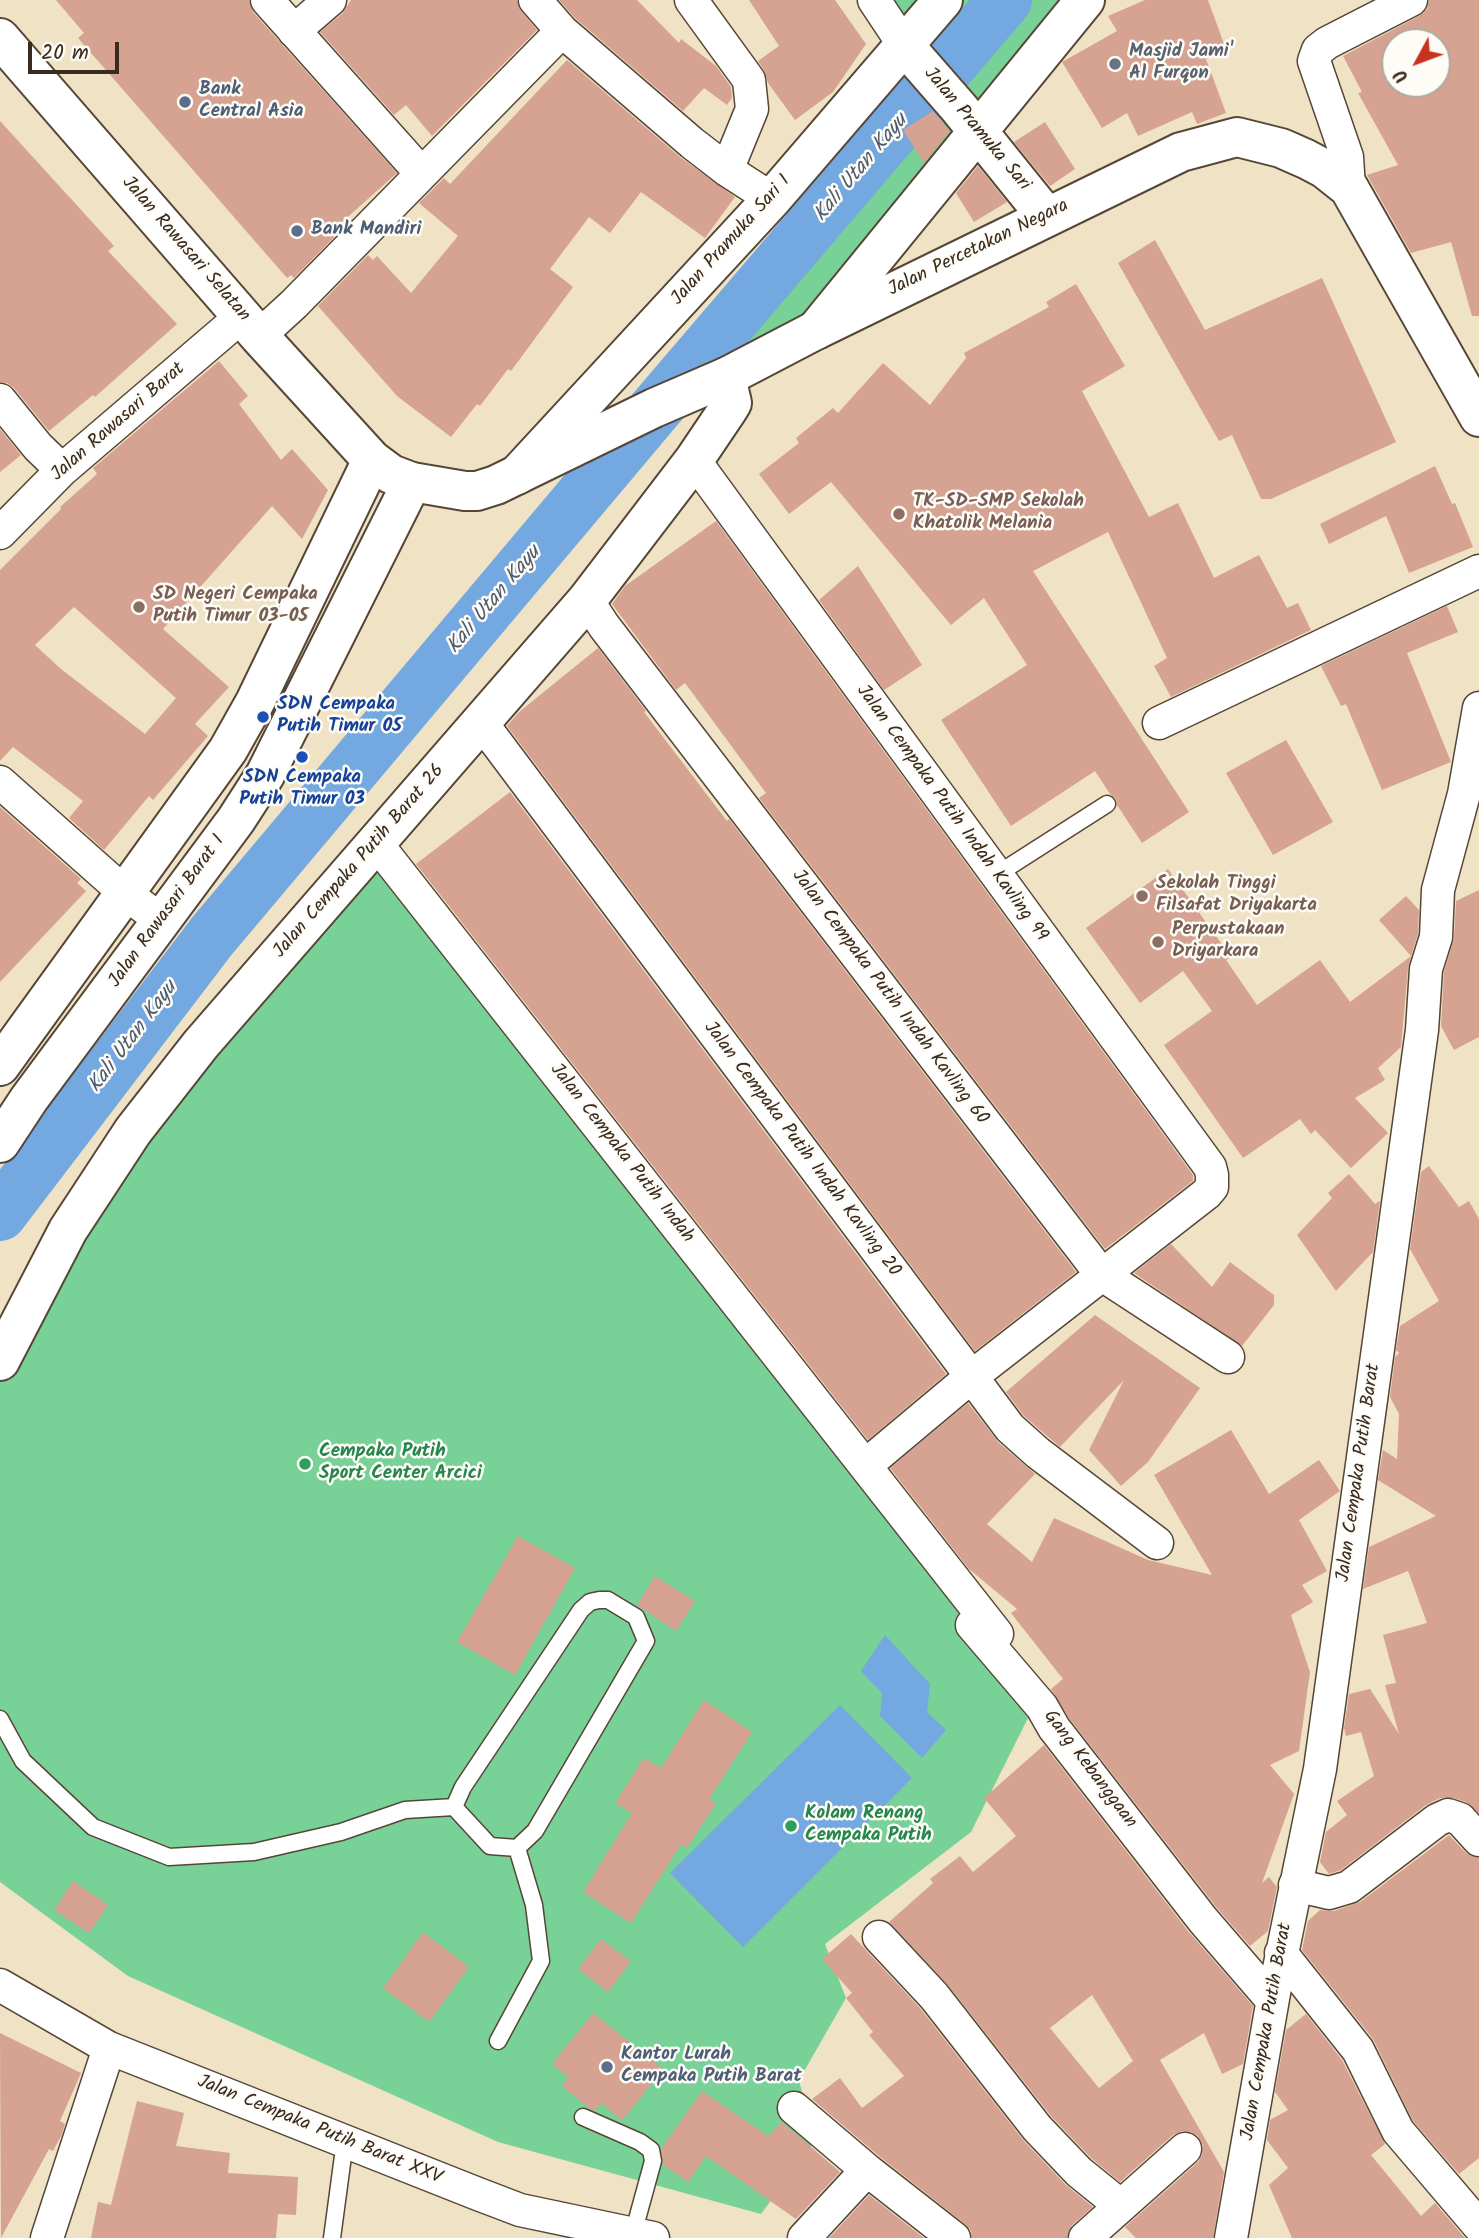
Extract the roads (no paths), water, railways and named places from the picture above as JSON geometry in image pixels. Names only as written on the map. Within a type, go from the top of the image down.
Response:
[{"type":"street","points":[[267,0],[421,173]]},
{"type":"street","points":[[294,31],[330,0]]},
{"type":"street","points":[[535,0],[562,31],[692,143],[772,199]]},
{"type":"street","points":[[691,0],[749,79],[752,109],[727,170]]},
{"type":"street","points":[[874,0],[910,51]]},
{"type":"street","name":"Jalan Pramuka Sari I","points":[[515,477],[910,51],[943,0]]},
{"type":"street","points":[[816,330],[968,120],[1085,0]]},
{"type":"street","points":[[1349,188],[1347,157],[1314,61],[1318,50],[1327,43],[1411,0]]},
{"type":"street","name":"Jalan Rawasari Barat","points":[[0,533],[62,470],[251,326],[294,304],[562,31]]},
{"type":"street","name":"Jalan Rawasari Selatan","points":[[0,38],[251,326],[372,460]]},
{"type":"street","name":"Jalan Pramuka Sari","points":[[910,51],[1046,216]]},
{"type":"street","name":"Jalan Percetakan Negara","points":[[372,460],[391,474],[412,482],[453,489],[477,491],[515,477],[680,396],[726,377],[1046,216],[1181,152],[1237,137],[1281,148],[1306,159],[1325,169],[1349,188],[1479,417]]},
{"type":"street","name":"Jalan Cempaka Putih Barat 26","points":[[0,1361],[68,1230],[133,1131],[201,1044],[587,600],[694,460],[732,403],[726,377]]},
{"type":"street","points":[[0,400],[38,447],[62,470]]},
{"type":"street","points":[[0,1066],[228,750],[255,702],[372,460]]},
{"type":"street","name":"Jalan Cempaka Putih Indah Kavling 99","points":[[694,460],[1210,1167],[1213,1181],[1206,1194],[1101,1274]]},
{"type":"street","name":"Jalan Rawasari Barat I","points":[[4,1128],[162,921],[236,820],[265,775],[412,482]]},
{"type":"street","points":[[1159,723],[1479,571]]},
{"type":"street","name":"Jalan Cempaka Putih Indah Kavling 60","points":[[587,600],[1101,1274],[1228,1357]]},
{"type":"street","name":"Jalan Cempaka Putih Barat","points":[[1231,2238],[1272,2000],[1320,1769],[1422,1030],[1426,969],[1436,937],[1438,890],[1464,794],[1479,708]]},
{"type":"street","name":"Jalan Cempaka Putih Indah Kavling 20","points":[[481,722],[1010,1428],[1157,1543]]},
{"type":"street","points":[[0,782],[125,893],[162,921]]},
{"type":"street","name":"Jalan Cempaka Putih Indah","points":[[376,843],[997,1634]]},
{"type":"street","points":[[866,1465],[1101,1274]]},
{"type":"street","name":"Gang Kebanggaan","points":[[919,1536],[916,1547],[939,1587],[1042,1707],[1054,1728],[1203,1920],[1272,2000]]},
{"type":"street","points":[[1296,1885],[1329,1893],[1349,1887],[1448,1815],[1460,1819],[1479,1840]]},
{"type":"street","points":[[879,1937],[934,1996],[1037,2128],[1079,2172],[1121,2206]]},
{"type":"street","points":[[1281,1953],[1358,2050],[1398,2131],[1479,2226]]},
{"type":"street","name":"Jalan Cempaka Putih Barat XXV","points":[[0,1985],[109,2048],[347,2143],[520,2210],[643,2236]]},
{"type":"street","points":[[47,2238],[109,2048]]},
{"type":"street","points":[[794,2108],[954,2238]]},
{"type":"street","points":[[1085,2238],[1185,2149]]},
{"type":"street","points":[[804,2238],[867,2169]]},
{"type":"lane","points":[[996,875],[1107,804]]},
{"type":"lane","points":[[608,1600],[636,1617],[646,1641],[535,1831],[517,1847],[490,1846],[454,1807],[463,1787],[581,1610],[590,1602],[608,1600]]},
{"type":"lane","points":[[0,1719],[23,1761],[93,1827],[169,1857],[254,1852],[341,1832],[405,1810],[454,1807]]},
{"type":"lane","points":[[498,2041],[541,1961],[534,1905],[517,1847]]},
{"type":"lane","points":[[583,2117],[640,2142],[651,2150],[653,2161],[643,2236]]},
{"type":"lane","points":[[332,2238],[347,2143]]},
{"type":"water","points":[[885,1635],[930,1684],[927,1712],[946,1730],[922,1758],[880,1716],[882,1693],[861,1671]]},
{"type":"water","name":"Kolam Renang Cempaka Putih","points":[[840,1705],[912,1778],[743,1947],[670,1873]]},
{"type":"waterway","name":"Kali Utan Kayu","points":[[0,1214],[212,936],[658,406],[1005,0]]},
{"type":"place","name":"Masjid Jami' Al Furqon","points":[[1115,64]]},
{"type":"place","name":"Bank Central Asia","points":[[185,102]]},
{"type":"place","name":"Bank Mandiri","points":[[297,231]]},
{"type":"place","name":"TK-SD-SMP Sekolah Khatolik Melania","points":[[899,514]]},
{"type":"place","name":"SD Negeri Cempaka Putih Timur 03-05","points":[[139,607]]},
{"type":"place","name":"SDN Cempaka Putih Timur 05","points":[[263,717]]},
{"type":"place","name":"SDN Cempaka Putih Timur 03","points":[[302,757]]},
{"type":"place","name":"Sekolah Tinggi Filsafat Driyakarta","points":[[1142,896]]},
{"type":"place","name":"Perpustakaan Driyarkara","points":[[1158,942]]},
{"type":"place","name":"Cempaka Putih Sport Center Arcici","points":[[305,1464]]},
{"type":"place","name":"Kolam Renang Cempaka Putih","points":[[791,1826]]},
{"type":"place","name":"Kantor Lurah Cempaka Putih Barat","points":[[607,2067]]}]
